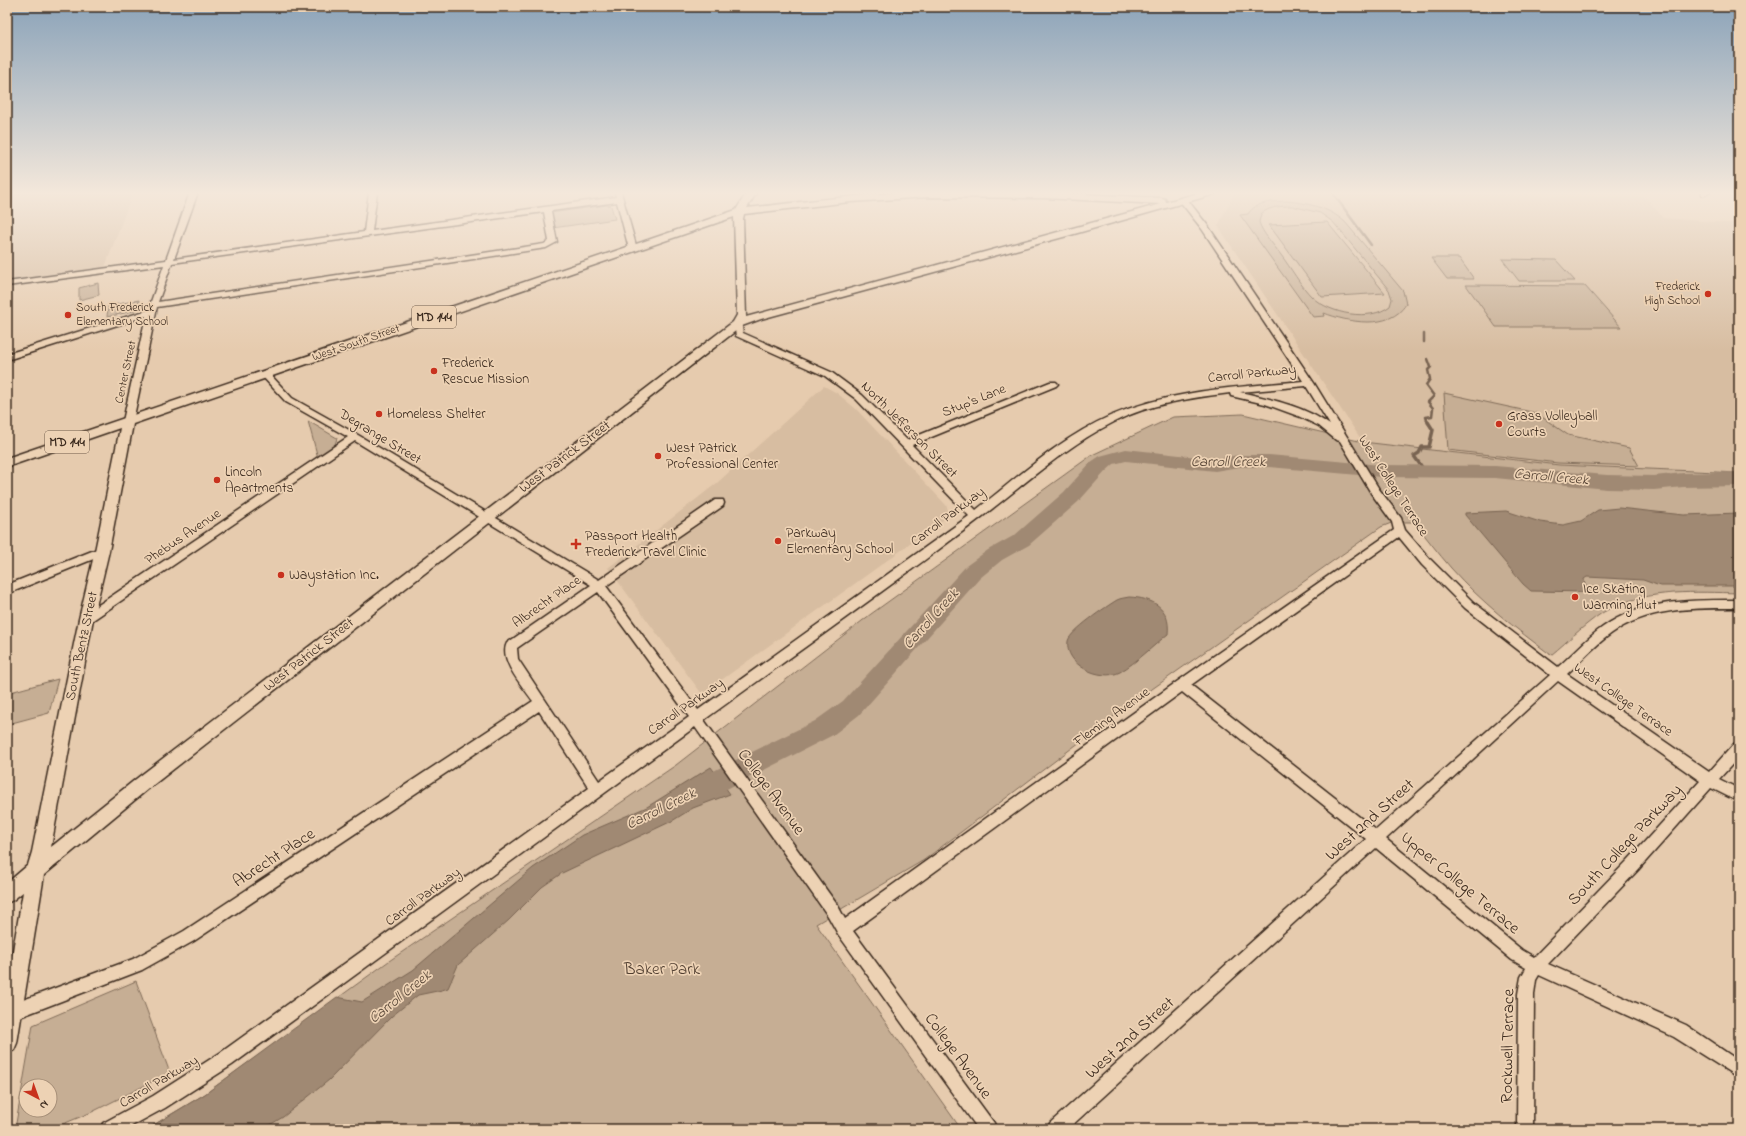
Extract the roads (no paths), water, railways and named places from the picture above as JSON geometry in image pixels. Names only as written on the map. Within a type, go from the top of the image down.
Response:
[{"type":"main road","name":"West South Street","points":[[7,463],[645,245]]},
{"type":"main road","points":[[738,324],[742,315],[739,245]]},
{"type":"main road","name":"West Patrick Street","points":[[7,894],[142,784],[738,324],[757,317],[1021,245]]},
{"type":"main road","name":"South Bentz Street","points":[[7,1043],[36,870],[41,852],[86,620],[102,551],[128,421]]},
{"type":"street","name":"Center Street","points":[[128,421],[152,308],[176,245]]},
{"type":"street","points":[[7,284],[287,245]]},
{"type":"street","points":[[7,356],[152,308],[548,245]]},
{"type":"street","points":[[632,245],[633,249]]},
{"type":"street","name":"West College Terrace","points":[[1216,245],[1309,384],[1367,478],[1396,521],[1400,531],[1426,562],[1469,605],[1503,633],[1558,674],[1709,780],[1739,796]]},
{"type":"street","name":"North Jefferson Street","points":[[738,324],[739,334],[828,374],[859,397],[976,516]]},
{"type":"street","name":"Degrange Street","points":[[265,374],[289,400],[355,437],[486,517]]},
{"type":"street","name":"Stup's Lane","points":[[905,444],[1053,384]]},
{"type":"street","name":"Carroll Parkway","points":[[109,1129],[159,1102],[226,1059],[976,516],[1077,439],[1113,418],[1154,404],[1184,396],[1309,384]]},
{"type":"street","points":[[1224,392],[1256,399],[1296,412],[1322,424],[1346,443]]},
{"type":"street","name":"Phebus Avenue","points":[[86,620],[355,437]]},
{"type":"street","name":"Albrecht Place","points":[[597,789],[512,660],[511,646],[598,584],[719,502]]},
{"type":"street","name":"College Avenue","points":[[486,517],[598,584],[697,718],[701,727],[723,759],[833,911],[843,929],[988,1129]]},
{"type":"street","name":"Fleming Avenue","points":[[843,929],[1182,685],[1400,531]]},
{"type":"street","points":[[7,590],[102,551]]},
{"type":"street","name":"West 2nd Street","points":[[1056,1129],[1607,630],[1633,616],[1650,610],[1676,606],[1739,604]]},
{"type":"street","name":"Upper College Terrace","points":[[1182,685],[1376,838],[1517,955],[1536,966],[1680,1031],[1739,1070]]},
{"type":"street","name":"Abrecht Place","points":[[12,1012],[137,965],[189,936],[540,703]]},
{"type":"street","name":"South College Parkway","points":[[1536,966],[1633,865],[1739,748]]},
{"type":"street","name":"Rockwell Terrace","points":[[1525,1129],[1526,994],[1529,977],[1536,966]]},
{"type":"water","points":[[1619,508],[1684,515],[1739,513],[1739,586],[1660,586],[1643,580],[1587,577],[1584,579],[1585,585],[1592,592],[1531,591],[1523,584],[1465,515],[1465,513],[1506,511],[1540,522],[1563,525],[1581,521],[1598,510]]},
{"type":"water","points":[[1129,597],[1145,599],[1158,606],[1166,617],[1168,634],[1139,659],[1120,672],[1112,675],[1103,675],[1085,669],[1078,664],[1068,650],[1068,641],[1070,637],[1082,625],[1105,608],[1117,600]]},
{"type":"water","points":[[711,767],[730,794],[693,808],[672,821],[562,873],[542,887],[509,920],[458,965],[448,988],[418,995],[392,1016],[329,1080],[283,1117],[263,1129],[147,1129],[205,1094],[337,997],[362,1002],[413,970],[533,868],[582,835],[647,807]]},
{"type":"waterway","points":[[1424,334],[1424,342]]},
{"type":"waterway","points":[[1428,359],[1431,367],[1428,370],[1430,379],[1426,385],[1434,396],[1428,402],[1433,408],[1432,416],[1426,417],[1428,423]]},
{"type":"waterway","points":[[1424,470],[1414,456],[1419,453],[1422,447],[1429,447],[1433,430],[1428,422]]},
{"type":"waterway","name":"Carroll Creek","points":[[694,793],[824,728],[851,708],[973,572],[995,555],[1022,540],[1071,497],[1098,467],[1114,457],[1126,455],[1215,465],[1239,461],[1269,461],[1381,471],[1495,472],[1607,482],[1654,483],[1683,480],[1739,479]]},
{"type":"place","name":"Frederick High School","points":[[1708,294]]},
{"type":"place","name":"South Frederick Elementary School","points":[[68,315]]},
{"type":"place","name":"Frederick Rescue Mission","points":[[434,371]]},
{"type":"place","name":"Homeless Shelter","points":[[379,414]]},
{"type":"place","name":"Grass Volleyball Courts","points":[[1499,424]]},
{"type":"place","name":"West Patrick Professional Center","points":[[658,456]]},
{"type":"place","name":"Lincoln Apartments","points":[[217,480]]},
{"type":"place","name":"Parkway Elementary School","points":[[778,541]]},
{"type":"place","name":"Passport Health Frederick Travel Clinic","points":[[576,544]]},
{"type":"place","name":"Waystation Inc.","points":[[281,575]]},
{"type":"place","name":"Ice Skating Warming Hut","points":[[1575,597]]},
{"type":"park label","name":"Baker Park","points":[[662,969]]}]
